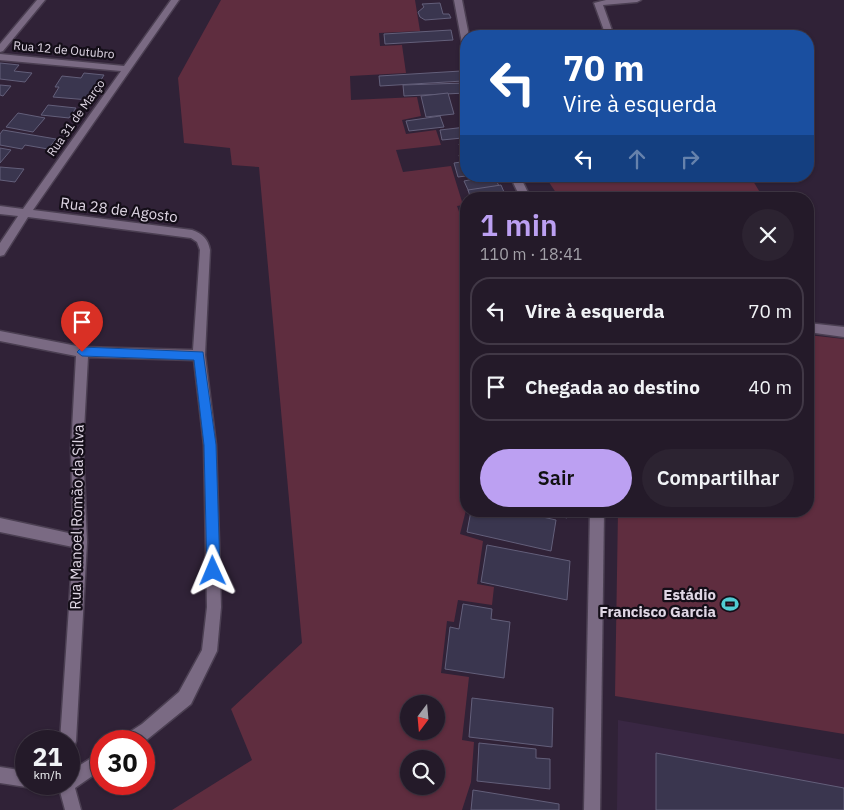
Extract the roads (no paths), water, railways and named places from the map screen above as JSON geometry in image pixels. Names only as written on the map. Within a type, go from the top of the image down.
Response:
[{"type":"street","points":[[0,49],[41,0]]},
{"type":"street","name":"Rua 31 de Março","points":[[0,252],[24,214],[175,0]]},
{"type":"street","points":[[458,0],[464,30]]},
{"type":"street","points":[[608,30],[598,3],[637,0]]},
{"type":"street","name":"Rua 12 de Outubro","points":[[0,57],[126,69]]},
{"type":"street","name":"Rua 28 de Agosto","points":[[0,210],[200,236],[204,241],[205,250],[199,355]]},
{"type":"street","points":[[814,329],[844,332]]},
{"type":"street","points":[[0,336],[82,352],[199,355],[210,445],[214,607],[209,651],[185,698],[148,730]]},
{"type":"street","name":"Rua Manoel Romão da Silva","points":[[69,730],[80,542],[77,448],[82,352]]},
{"type":"street","points":[[592,810],[597,517]]},
{"type":"street","points":[[0,525],[80,542]]},
{"type":"street","points":[[0,775],[15,777]]},
{"type":"street","points":[[70,795],[73,810]]},
{"type":"place","name":"Estádio Francisco Garcia","points":[[730,604]]}]
